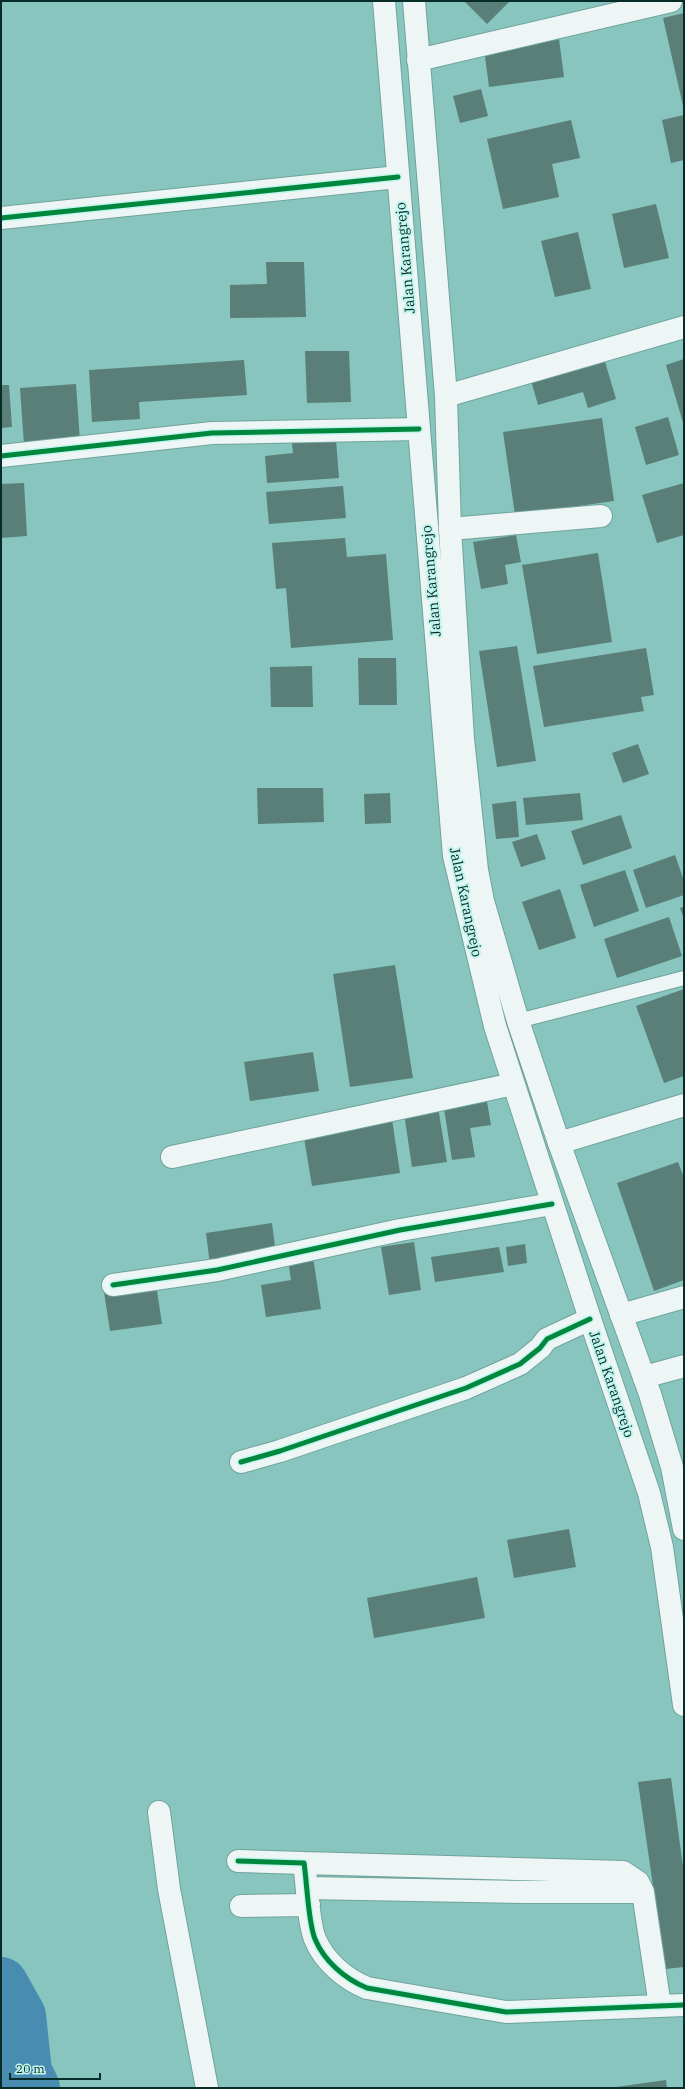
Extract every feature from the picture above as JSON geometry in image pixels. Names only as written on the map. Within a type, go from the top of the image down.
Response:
[{"type":"street","name":"Jalan Karangrejo","points":[[384,1],[454,856],[495,1026],[552,1204],[649,1493],[657,1526],[684,1705]]},
{"type":"street","name":"Jalan Karangrejo","points":[[414,1],[446,396],[450,529],[463,738],[477,870],[483,901],[518,1021],[559,1143],[644,1378],[672,1467],[684,1529]]},
{"type":"street","points":[[418,60],[671,1]]},
{"type":"street","points":[[1,218],[398,177]]},
{"type":"street","points":[[446,396],[684,327]]},
{"type":"street","points":[[1,456],[212,433],[419,430]]},
{"type":"street","points":[[450,529],[601,516]]},
{"type":"street","points":[[172,1157],[513,1084]]},
{"type":"street","points":[[559,1143],[684,1105]]},
{"type":"street","points":[[113,1284],[217,1270],[400,1230],[552,1204]]},
{"type":"street","points":[[621,1315],[684,1297]]},
{"type":"street","points":[[241,1462],[466,1388],[520,1364],[540,1348],[548,1339],[590,1319]]},
{"type":"street","points":[[644,1378],[684,1366]]},
{"type":"street","points":[[159,1812],[170,1889],[207,2088]]},
{"type":"street","points":[[238,1861],[623,1872],[638,1882],[643,1892],[660,2006]]},
{"type":"street","points":[[304,1863],[314,1938],[326,1960],[357,1984],[367,1988],[506,2012],[684,2005]]},
{"type":"street","points":[[241,1906],[308,1896],[525,1892],[643,1892]]},
{"type":"lane","points":[[518,1021],[684,978]]},
{"type":"building","points":[[464,1],[510,1],[487,24]]},
{"type":"building","points":[[684,13],[684,106],[683,106],[663,18]]},
{"type":"building","points":[[559,39],[564,77],[489,87],[484,49]]},
{"type":"building","points":[[481,89],[488,116],[460,123],[453,96]]},
{"type":"building","points":[[684,115],[684,160],[671,163],[662,120]]},
{"type":"building","points":[[571,120],[580,158],[552,164],[559,197],[503,209],[487,139]]},
{"type":"building","points":[[656,204],[669,258],[624,268],[612,214]]},
{"type":"building","points":[[578,232],[591,289],[555,297],[541,241]]},
{"type":"building","points":[[266,262],[304,262],[306,317],[230,318],[230,285],[267,284]]},
{"type":"building","points":[[305,351],[349,351],[351,402],[307,403]]},
{"type":"building","points":[[603,355],[616,399],[588,408],[583,392],[538,405],[530,377]]},
{"type":"building","points":[[684,359],[684,426],[666,365]]},
{"type":"building","points":[[244,360],[247,395],[139,402],[140,419],[92,422],[89,370]]},
{"type":"building","points":[[76,384],[80,441],[24,445],[20,388]]},
{"type":"building","points":[[1,385],[9,385],[12,427],[1,428]]},
{"type":"building","points":[[668,417],[679,455],[646,465],[635,427]]},
{"type":"building","points":[[602,418],[614,501],[515,515],[503,432]]},
{"type":"building","points":[[336,440],[339,478],[267,483],[265,456],[293,453],[292,443]]},
{"type":"building","points":[[24,483],[27,536],[1,538],[1,484]]},
{"type":"building","points":[[684,483],[684,535],[657,543],[642,495]]},
{"type":"building","points":[[343,486],[346,518],[269,524],[266,492]]},
{"type":"building","points":[[516,535],[521,562],[505,565],[508,584],[481,589],[473,542]]},
{"type":"building","points":[[345,538],[347,557],[386,554],[393,640],[291,648],[286,588],[276,589],[272,543]]},
{"type":"building","points":[[598,553],[612,642],[537,654],[522,565]]},
{"type":"building","points":[[517,646],[536,761],[497,767],[479,651]]},
{"type":"building","points":[[646,648],[654,695],[641,697],[644,711],[544,727],[533,666]]},
{"type":"building","points":[[358,658],[396,658],[397,705],[359,705]]},
{"type":"building","points":[[312,666],[313,707],[271,707],[270,667]]},
{"type":"building","points":[[638,744],[649,774],[623,783],[612,753]]},
{"type":"building","points":[[257,788],[323,788],[324,822],[258,824]]},
{"type":"building","points":[[390,793],[391,823],[365,824],[364,794]]},
{"type":"building","points":[[580,793],[583,820],[526,825],[523,798]]},
{"type":"building","points":[[516,801],[519,837],[496,839],[492,804]]},
{"type":"building","points":[[621,815],[632,848],[583,865],[571,831]]},
{"type":"building","points":[[537,834],[546,859],[521,867],[512,842]]},
{"type":"building","points":[[675,855],[684,881],[684,895],[646,908],[633,870]]},
{"type":"building","points":[[625,870],[639,911],[594,927],[580,885]]},
{"type":"building","points":[[560,889],[576,938],[539,950],[522,902]]},
{"type":"building","points":[[684,907],[684,919],[680,908]]},
{"type":"building","points":[[669,917],[682,956],[617,978],[604,939]]},
{"type":"building","points":[[395,965],[413,1078],[350,1087],[333,974]]},
{"type":"building","points":[[684,989],[684,1076],[664,1083],[636,1006]]},
{"type":"building","points":[[313,1052],[319,1091],[250,1101],[244,1062]]},
{"type":"building","points":[[486,1096],[491,1125],[470,1128],[475,1157],[452,1160],[443,1102]]},
{"type":"building","points":[[438,1107],[447,1162],[412,1167],[404,1113]]},
{"type":"building","points":[[392,1119],[400,1173],[312,1186],[303,1132]]},
{"type":"building","points":[[678,1162],[684,1178],[684,1280],[654,1291],[617,1183]]},
{"type":"building","points":[[272,1223],[276,1255],[210,1265],[206,1233]]},
{"type":"building","points":[[414,1242],[421,1290],[389,1295],[381,1247]]},
{"type":"building","points":[[525,1244],[527,1263],[508,1266],[506,1247]]},
{"type":"building","points":[[499,1247],[504,1272],[435,1282],[431,1257]]},
{"type":"building","points":[[313,1257],[321,1309],[266,1317],[261,1285],[291,1280],[288,1260]]},
{"type":"building","points":[[156,1284],[162,1324],[110,1331],[104,1292]]},
{"type":"building","points":[[569,1529],[576,1567],[514,1578],[507,1540]]},
{"type":"building","points":[[477,1577],[485,1618],[374,1638],[367,1598]]},
{"type":"building","points":[[671,1778],[684,1874],[684,1967],[665,1969],[638,1782]]},
{"type":"building","points":[[666,2080],[667,2088],[616,2088],[616,2087]]},
{"type":"waterway","points":[[1,1984],[19,2016],[25,2072],[33,2088]]},
{"type":"cycle path","points":[[1,218],[398,177]]},
{"type":"cycle path","points":[[1,456],[212,433],[419,429]]},
{"type":"cycle path","points":[[113,1285],[217,1270],[400,1230],[552,1204]]},
{"type":"cycle path","points":[[241,1462],[280,1451],[466,1388],[520,1364],[540,1348],[547,1339],[590,1319]]},
{"type":"cycle path","points":[[238,1861],[304,1863],[311,1923],[315,1939],[319,1947],[330,1962],[343,1974],[367,1988],[506,2012],[684,2005]]}]
